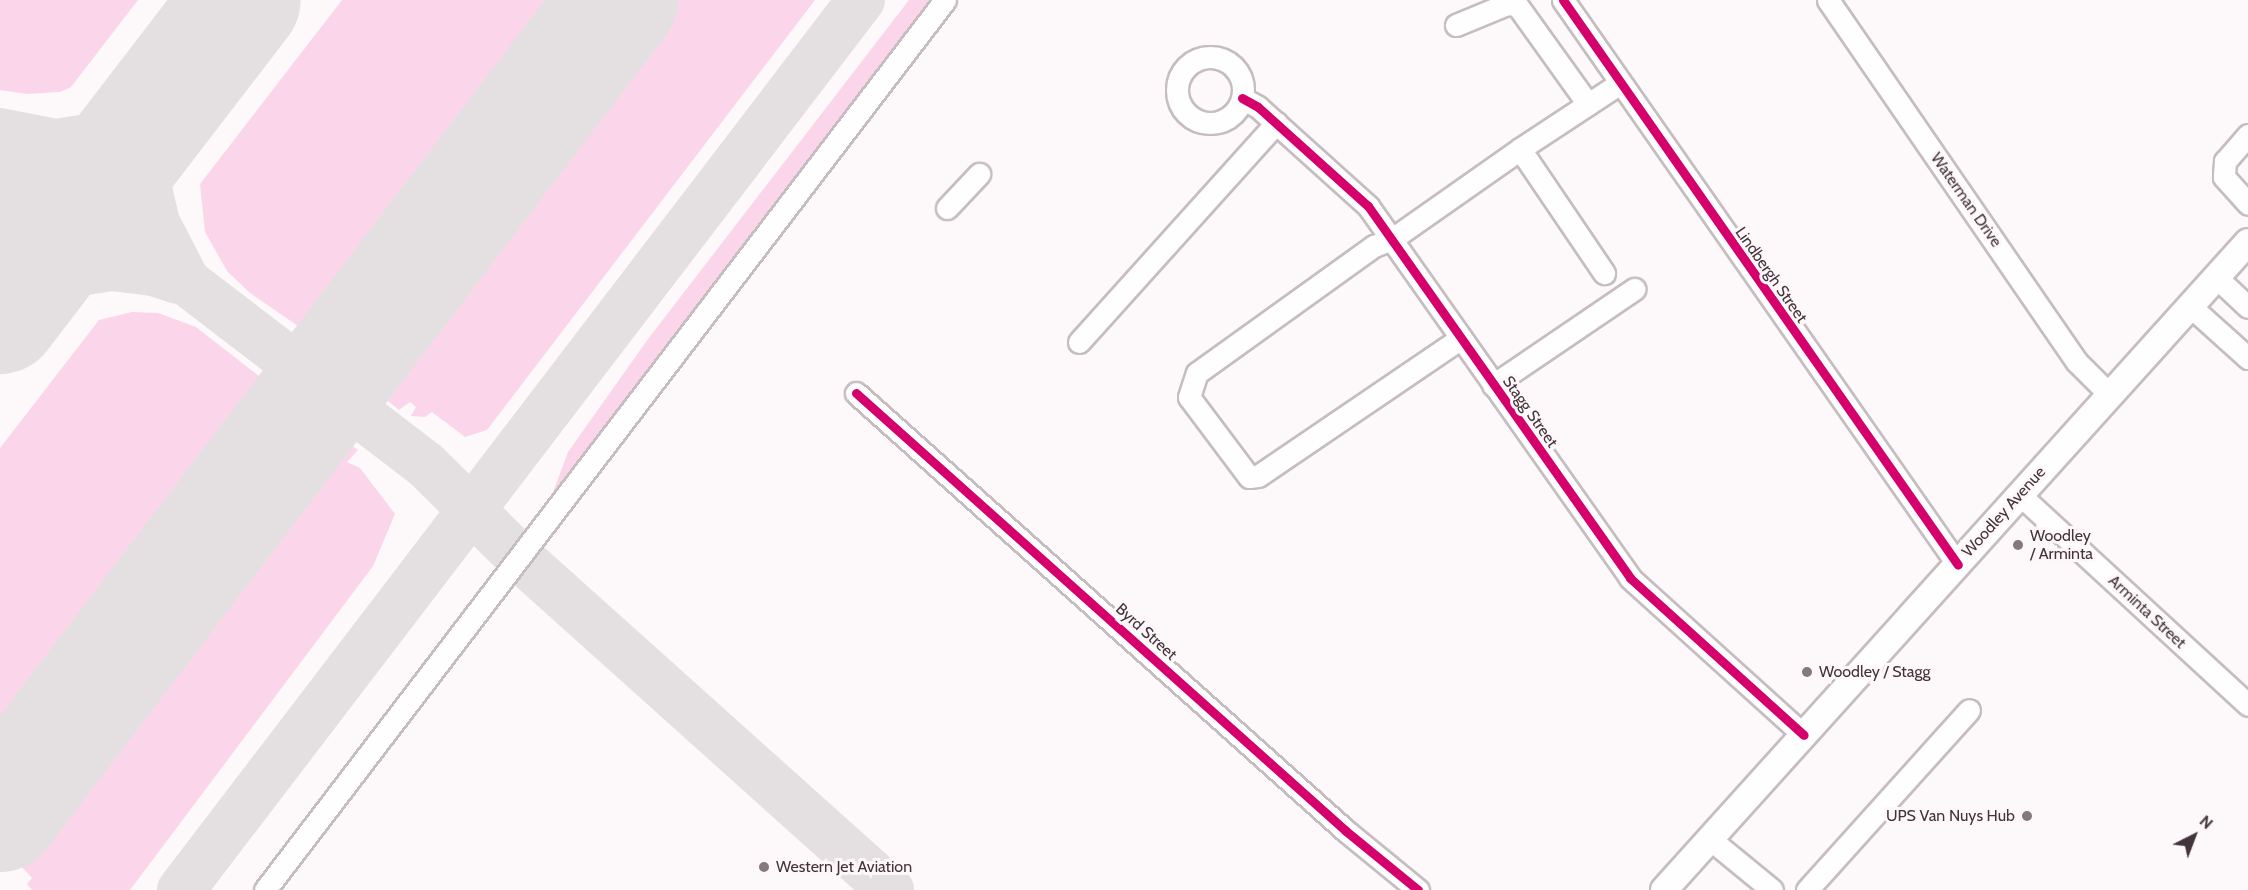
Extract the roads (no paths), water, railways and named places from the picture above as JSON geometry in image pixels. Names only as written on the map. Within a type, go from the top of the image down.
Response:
[{"type":"main road","name":"Woodley Avenue","points":[[1664,890],[2248,242]]},
{"type":"street","points":[[265,890],[945,0]]},
{"type":"street","name":"Lindbergh Street","points":[[1563,0],[1958,564]]},
{"type":"street","name":"Waterman Drive","points":[[1828,0],[2077,362],[2110,395]]},
{"type":"street","points":[[1456,25],[1507,4],[1517,5],[1588,104]]},
{"type":"street","points":[[1461,338],[1258,476],[1250,477],[1189,397],[1197,373],[1374,246],[1392,239],[1520,149],[1620,83]]},
{"type":"street","name":"Stagg Street","points":[[1242,98],[1276,123],[1353,191],[1392,239],[1630,578],[1804,735]]},
{"type":"street","points":[[1079,342],[1276,123]]},
{"type":"street","points":[[2248,135],[2225,161],[2224,177],[2248,204]]},
{"type":"street","points":[[1520,149],[1604,273]]},
{"type":"street","points":[[947,208],[979,174]]},
{"type":"street","points":[[2216,277],[2248,307]]},
{"type":"street","points":[[1494,385],[1634,289]]},
{"type":"street","points":[[2190,306],[2248,358]]},
{"type":"street","name":"Byrd Street","points":[[856,393],[1337,823],[1418,890]]},
{"type":"street","name":"Arminta Street","points":[[2020,495],[2248,705]]},
{"type":"street","points":[[1807,890],[1969,710]]},
{"type":"street","points":[[1710,839],[1772,890]]},
{"type":"place","name":"Woodley / Arminta","points":[[2018,545]]},
{"type":"place","name":"Woodley / Stagg","points":[[1807,672]]},
{"type":"place","name":"UPS Van Nuys Hub","points":[[2027,816]]},
{"type":"place","name":"Western Jet Aviation","points":[[764,867]]}]
